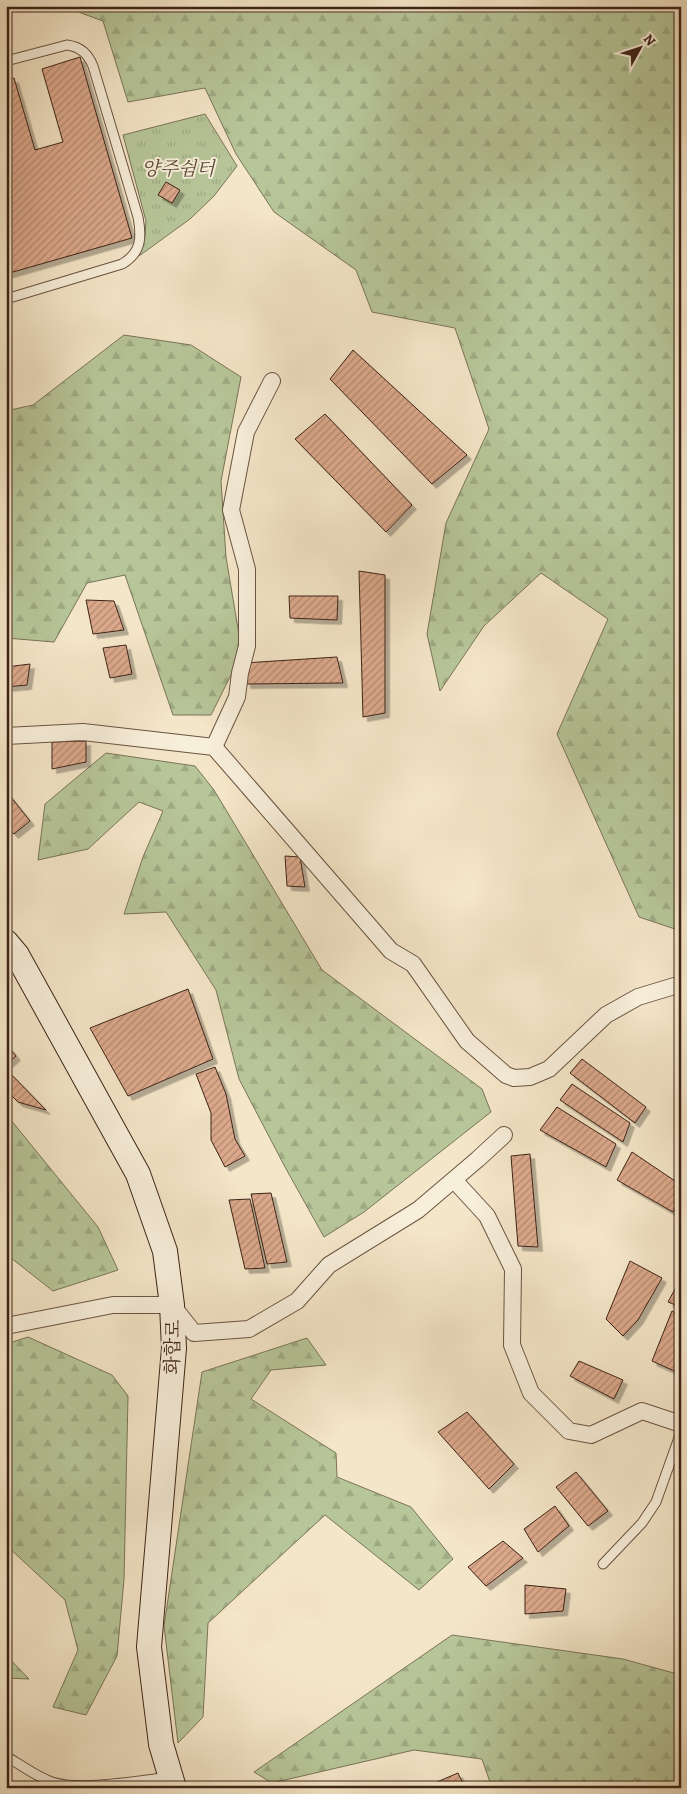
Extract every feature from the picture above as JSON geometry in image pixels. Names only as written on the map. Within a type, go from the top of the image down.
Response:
[{"type":"main road","name":"화합로","points":[[6,942],[17,955],[138,1174],[165,1251],[172,1305],[174,1348],[149,1647],[161,1744],[172,1782]]},
{"type":"street","points":[[214,747],[237,697],[240,673],[247,646],[247,569],[231,510],[246,432],[272,381]]},
{"type":"street","points":[[6,736],[83,732],[214,747],[379,938],[391,951],[412,964],[467,1041],[506,1075],[514,1078],[530,1077],[549,1069],[606,1015],[638,998],[681,984]]},
{"type":"street","points":[[6,1326],[113,1305],[172,1305],[194,1333],[249,1329],[297,1301],[329,1266],[418,1210],[504,1134]]},
{"type":"street","points":[[454,1180],[487,1216],[513,1269],[512,1345],[531,1393],[568,1431],[591,1435],[642,1411],[681,1424]]},
{"type":"lane","points":[[6,61],[67,45],[77,47],[88,57],[94,66],[138,218],[140,243],[138,250],[133,256],[122,264],[6,299]]},
{"type":"lane","points":[[603,1564],[642,1523],[656,1502],[681,1432]]},
{"type":"lane","points":[[6,1756],[48,1781],[69,1786],[172,1782]]},
{"type":"green space","points":[[62,6],[681,6],[681,931],[639,917],[557,734],[608,619],[541,573],[484,626],[440,691],[427,634],[446,523],[489,429],[455,328],[372,312],[356,270],[274,212],[236,154],[205,88],[128,102],[103,21]]},
{"type":"green space","name":"양주쉼터","points":[[205,114],[237,166],[214,196],[190,219],[139,256],[145,237],[146,221],[123,135]]},
{"type":"green space","points":[[124,335],[191,345],[241,377],[221,481],[226,557],[242,653],[211,715],[173,715],[125,575],[87,583],[54,642],[6,638],[6,411],[33,405]]},
{"type":"green space","points":[[106,753],[195,766],[214,790],[322,970],[482,1089],[491,1112],[364,1212],[324,1237],[239,1079],[216,990],[166,912],[124,914],[143,857],[163,811],[139,802],[88,849],[38,860],[45,804]]},
{"type":"green space","points":[[6,1114],[98,1227],[118,1270],[53,1291],[6,1254]]},
{"type":"green space","points":[[28,1337],[112,1375],[128,1396],[124,1579],[117,1656],[86,1715],[53,1707],[78,1650],[65,1600],[6,1545],[6,1344]]},
{"type":"green space","points":[[307,1338],[326,1365],[271,1370],[251,1399],[336,1453],[337,1477],[411,1507],[453,1559],[419,1590],[325,1515],[208,1623],[203,1717],[178,1743],[164,1626],[202,1372]]},
{"type":"green space","points":[[452,1635],[623,1659],[681,1675],[681,1788],[637,1788],[636,1778],[623,1788],[492,1788],[482,1759],[414,1750],[272,1783],[254,1772]]},
{"type":"green space","points":[[6,1655],[29,1679],[6,1678]]},
{"type":"building","points":[[80,57],[132,238],[6,274],[6,80],[14,78],[35,150],[63,142],[42,69]]},
{"type":"building","points":[[166,182],[180,190],[172,203],[158,195]]},
{"type":"building","points":[[353,350],[467,455],[432,484],[330,379]]},
{"type":"building","points":[[325,414],[412,505],[386,532],[295,439]]},
{"type":"building","points":[[359,571],[385,575],[385,713],[363,717]]},
{"type":"building","points":[[289,596],[338,596],[337,620],[290,618]]},
{"type":"building","points":[[86,600],[114,601],[124,630],[93,634]]},
{"type":"building","points":[[126,645],[132,674],[110,678],[103,648]]},
{"type":"building","points":[[337,657],[343,683],[246,684],[244,663]]},
{"type":"building","points":[[30,664],[27,685],[6,687],[6,667]]},
{"type":"building","points":[[86,741],[86,762],[52,769],[52,742]]},
{"type":"building","points":[[6,791],[30,821],[14,834],[6,826]]},
{"type":"building","points":[[285,856],[300,857],[305,887],[287,886]]},
{"type":"building","points":[[188,989],[213,1059],[128,1096],[90,1028]]},
{"type":"building","points":[[6,1044],[16,1056],[6,1065]]},
{"type":"building","points":[[582,1059],[646,1107],[635,1123],[570,1073]]},
{"type":"building","points":[[215,1067],[226,1094],[235,1139],[245,1156],[225,1167],[211,1140],[211,1113],[196,1074]]},
{"type":"building","points":[[6,1069],[46,1110],[18,1102],[6,1090]]},
{"type":"building","points":[[572,1084],[630,1123],[623,1142],[560,1100]]},
{"type":"building","points":[[557,1107],[616,1144],[606,1167],[540,1130]]},
{"type":"building","points":[[632,1152],[681,1185],[681,1200],[673,1212],[617,1180]]},
{"type":"building","points":[[530,1154],[538,1247],[518,1246],[511,1156]]},
{"type":"building","points":[[271,1193],[287,1262],[267,1264],[251,1194]]},
{"type":"building","points":[[250,1199],[265,1268],[245,1269],[229,1200]]},
{"type":"building","points":[[630,1261],[662,1278],[638,1320],[623,1336],[606,1319]]},
{"type":"building","points":[[681,1278],[681,1307],[668,1302]]},
{"type":"building","points":[[672,1311],[681,1316],[681,1374],[652,1361]]},
{"type":"building","points":[[579,1361],[623,1380],[614,1399],[570,1376]]},
{"type":"building","points":[[467,1412],[514,1464],[489,1489],[438,1432]]},
{"type":"building","points":[[576,1472],[608,1511],[588,1526],[556,1487]]},
{"type":"building","points":[[555,1506],[569,1526],[538,1552],[524,1529]]},
{"type":"building","points":[[503,1541],[523,1558],[486,1586],[468,1567]]},
{"type":"building","points":[[525,1585],[566,1589],[563,1611],[525,1614]]},
{"type":"building","points":[[458,1773],[465,1788],[423,1788]]}]
